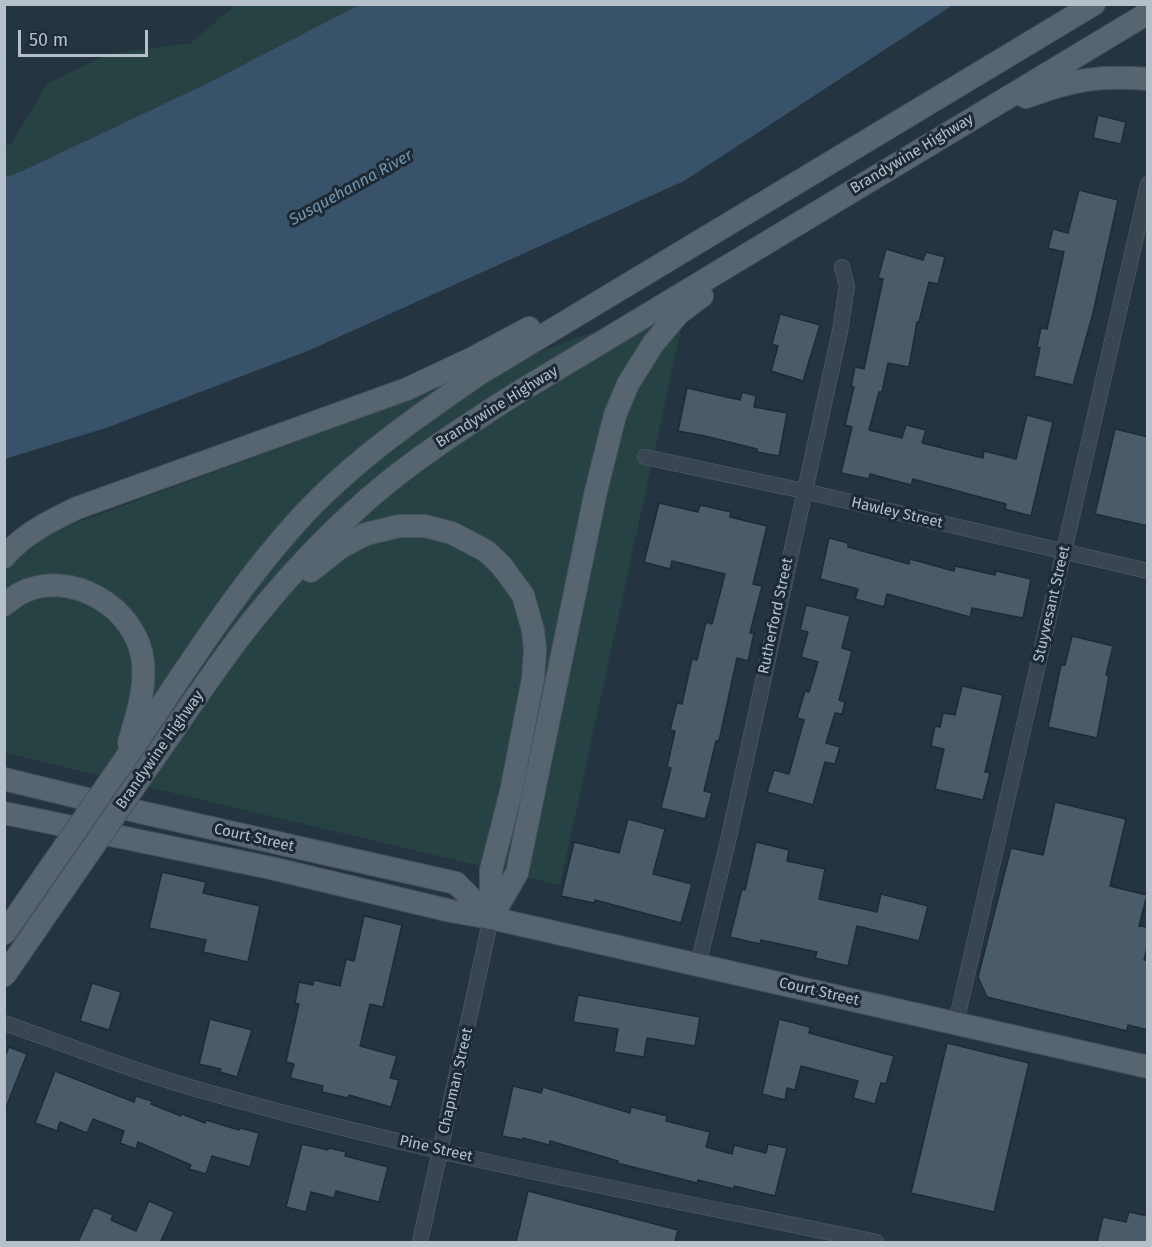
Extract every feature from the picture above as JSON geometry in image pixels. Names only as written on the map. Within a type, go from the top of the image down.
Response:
[{"type":"main road","name":"Brandywine Highway","points":[[4,934],[243,586],[325,493],[401,428],[479,374],[1095,4]]},
{"type":"main road","name":"Brandywine Highway","points":[[4,976],[252,620],[314,551],[365,502],[408,466],[513,395],[1148,13]]},
{"type":"main road","points":[[945,134],[1026,97],[1075,81],[1104,77],[1148,79]]},
{"type":"main road","points":[[491,918],[517,873],[596,490],[615,415],[628,384],[653,344],[678,314],[801,222]]},
{"type":"main road","points":[[4,557],[23,538],[77,508],[407,389],[541,321],[647,273]]},
{"type":"main road","points":[[214,673],[300,581],[341,547],[366,534],[399,526],[434,528],[461,536],[494,558],[523,595],[533,630],[535,650],[533,679],[511,792],[490,870],[491,918]]},
{"type":"main road","points":[[4,605],[19,594],[34,588],[68,586],[98,597],[115,609],[124,619],[133,631],[143,661],[143,689],[126,758]]},
{"type":"main road","name":"Court Street","points":[[4,779],[456,884],[491,918]]},
{"type":"main road","name":"Court Street","points":[[4,813],[271,868],[451,912],[491,918],[1148,1067]]},
{"type":"street","name":"Stuyvesant Street","points":[[956,1023],[1148,184]]},
{"type":"street","name":"Rutherford Street","points":[[698,965],[728,841],[840,331],[847,286],[842,267]]},
{"type":"street","name":"Hawley Street","points":[[645,458],[804,491],[1148,571]]},
{"type":"street","name":"Chapman Street","points":[[420,1242],[491,918]]},
{"type":"street","name":"Pine Street","points":[[4,1023],[209,1093],[440,1151],[876,1242]]},
{"type":"green space","points":[[235,5],[361,5],[208,83],[5,177],[5,146],[12,143],[47,84],[108,54],[191,43]]},
{"type":"green space","points":[[688,297],[560,885],[5,753],[5,539],[73,524]]},
{"type":"water","name":"Susquehanna River","points":[[361,4],[953,5],[684,181],[310,350],[109,427],[5,459],[5,177],[208,83]]},
{"type":"building","points":[[1098,115],[1126,122],[1121,144],[1093,138]]},
{"type":"building","points":[[1079,190],[1118,200],[1093,313],[1073,385],[1034,376],[1040,348],[1037,347],[1041,328],[1047,329],[1064,252],[1048,248],[1053,229],[1068,233]]},
{"type":"building","points":[[886,249],[923,260],[926,252],[945,257],[938,284],[929,282],[919,322],[917,322],[909,367],[888,363],[882,392],[879,392],[869,430],[902,438],[906,425],[926,430],[922,443],[983,458],[984,451],[1016,459],[1027,415],[1053,422],[1031,516],[1005,509],[1006,504],[913,479],[911,485],[870,474],[869,479],[841,473],[852,427],[845,425],[854,387],[851,386],[855,367],[864,369],[883,279],[878,278]]},
{"type":"building","points":[[780,314],[820,325],[803,381],[771,371],[778,346],[772,344]]},
{"type":"building","points":[[687,388],[740,400],[742,392],[756,396],[754,407],[787,413],[779,456],[678,431]]},
{"type":"building","points":[[1115,429],[1148,437],[1148,526],[1095,514]]},
{"type":"building","points":[[659,503],[698,512],[700,505],[731,512],[730,517],[767,526],[753,584],[762,586],[750,633],[754,633],[748,661],[737,658],[719,741],[716,741],[704,791],[712,793],[705,819],[661,808],[671,768],[667,767],[675,731],[670,730],[677,703],[682,704],[692,659],[697,660],[706,622],[712,624],[725,574],[672,561],[670,569],[644,562]]},
{"type":"building","points":[[829,538],[848,543],[848,547],[909,564],[910,559],[954,571],[955,566],[995,575],[996,571],[1031,579],[1023,618],[972,608],[970,617],[887,594],[884,607],[855,599],[858,589],[820,579]]},
{"type":"building","points":[[806,605],[850,616],[842,648],[852,651],[839,700],[845,702],[842,714],[835,713],[826,743],[840,747],[835,764],[825,762],[813,805],[767,792],[774,770],[789,774],[804,720],[797,718],[805,691],[809,692],[818,662],[801,657],[808,632],[800,630]]},
{"type":"building","points":[[1072,636],[1113,646],[1106,675],[1109,676],[1097,738],[1048,727],[1061,665],[1065,665]]},
{"type":"building","points":[[962,686],[1003,695],[985,772],[990,773],[983,800],[935,789],[944,749],[931,746],[935,726],[940,727],[943,713],[955,715]]},
{"type":"building","points":[[1055,802],[1126,819],[1110,886],[1147,895],[1139,926],[1148,927],[1148,944],[1144,960],[1148,960],[1148,1030],[1128,1025],[1127,1031],[987,997],[978,977],[1011,848],[1043,855]]},
{"type":"building","points":[[628,819],[665,829],[653,874],[692,884],[681,923],[595,900],[594,903],[561,896],[574,842],[619,853]]},
{"type":"building","points":[[756,842],[789,850],[787,861],[825,869],[819,899],[877,912],[881,894],[928,906],[919,941],[857,926],[848,966],[815,958],[817,952],[761,940],[760,944],[730,937],[742,889],[745,890]]},
{"type":"building","points":[[162,872],[206,882],[203,893],[260,906],[248,962],[203,952],[206,940],[149,928]]},
{"type":"building","points":[[364,916],[402,925],[383,1007],[370,1004],[360,1046],[397,1056],[390,1078],[399,1080],[391,1107],[349,1095],[348,1098],[322,1092],[323,1086],[290,1078],[294,1064],[286,1062],[299,1004],[295,1003],[299,982],[313,985],[314,980],[340,986],[346,959],[354,961]]},
{"type":"building","points":[[92,983],[121,992],[109,1030],[80,1021]]},
{"type":"building","points":[[578,995],[700,1017],[695,1046],[647,1038],[644,1057],[614,1052],[618,1029],[573,1022]]},
{"type":"building","points":[[210,1019],[252,1030],[237,1077],[220,1072],[221,1069],[199,1064]]},
{"type":"building","points":[[779,1019],[810,1027],[809,1033],[894,1056],[886,1084],[881,1083],[875,1104],[853,1098],[858,1081],[801,1066],[795,1090],[787,1088],[785,1100],[762,1094]]},
{"type":"building","points":[[947,1043],[1029,1063],[994,1212],[911,1193]]},
{"type":"building","points":[[9,1047],[27,1054],[5,1110],[4,1058]]},
{"type":"building","points":[[55,1071],[134,1102],[136,1096],[152,1101],[151,1104],[181,1116],[182,1114],[205,1123],[206,1120],[239,1130],[240,1128],[259,1133],[250,1167],[212,1156],[206,1174],[189,1169],[191,1165],[138,1142],[136,1149],[120,1143],[124,1131],[93,1119],[87,1133],[60,1122],[57,1131],[35,1123]]},
{"type":"building","points":[[513,1086],[541,1093],[543,1087],[630,1113],[631,1107],[667,1116],[666,1121],[710,1132],[706,1147],[732,1154],[734,1145],[766,1153],[768,1144],[787,1148],[775,1196],[698,1180],[697,1183],[617,1163],[618,1161],[550,1141],[549,1145],[523,1138],[523,1140],[502,1136]]},
{"type":"building","points":[[302,1144],[346,1152],[345,1156],[388,1167],[379,1202],[336,1191],[334,1198],[311,1192],[306,1212],[286,1207]]},
{"type":"building","points":[[528,1191],[678,1230],[675,1242],[516,1242]]},
{"type":"building","points":[[149,1201],[174,1212],[161,1241],[164,1242],[78,1242],[94,1207],[113,1215],[111,1220],[136,1231]]},
{"type":"building","points":[[1129,1212],[1148,1216],[1148,1242],[1097,1242],[1103,1217],[1126,1222]]}]
